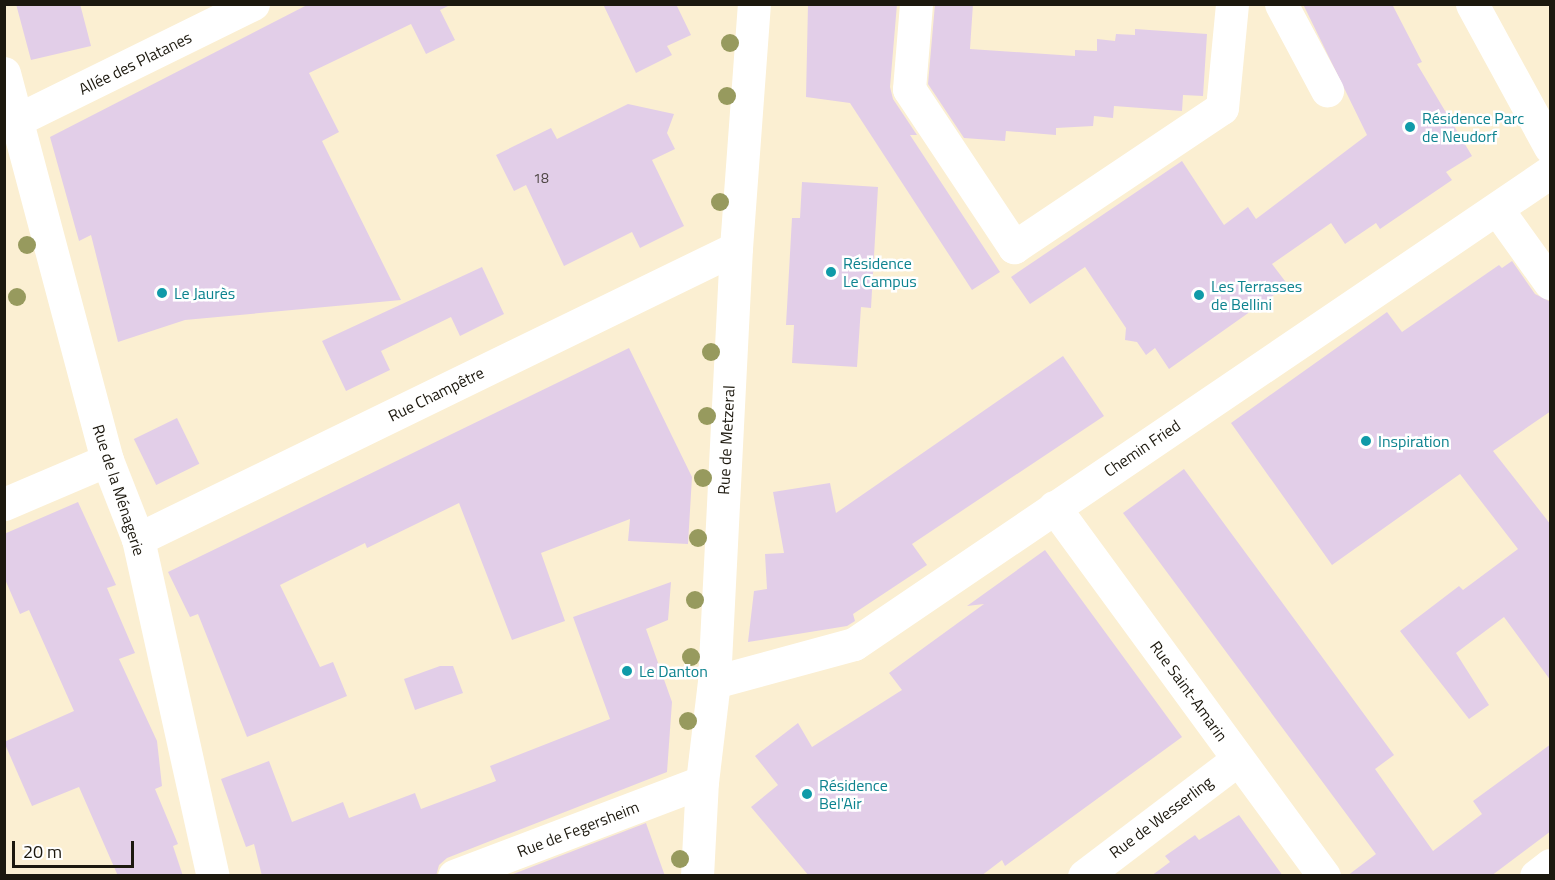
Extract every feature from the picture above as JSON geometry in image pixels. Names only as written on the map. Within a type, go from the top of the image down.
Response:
[{"type":"street","name":"Allée des Platanes","points":[[17,120],[253,4]]},
{"type":"street","name":"Rue de Metzeral","points":[[697,876],[702,782],[714,682],[736,248],[754,4]]},
{"type":"street","points":[[916,4],[909,89],[1014,247],[1222,108],[1232,4]]},
{"type":"street","points":[[1281,4],[1327,90]]},
{"type":"street","points":[[1472,4],[1551,147]]},
{"type":"street","name":"Rue de la Ménagerie","points":[[4,73],[107,460],[138,539],[213,876]]},
{"type":"street","name":"Chemin Fried","points":[[714,682],[854,644],[1551,172]]},
{"type":"street","points":[[1497,209],[1551,284]]},
{"type":"street","name":"Rue Champêtre","points":[[138,539],[736,248]]},
{"type":"street","points":[[4,504],[107,460]]},
{"type":"street","name":"Rue Saint-Amarin","points":[[1054,507],[1324,876]]},
{"type":"street","name":"Rue de Wesserling","points":[[1084,876],[1238,759]]},
{"type":"street","name":"Rue de Fegersheim","points":[[454,876],[702,782]]},
{"type":"street","points":[[1536,876],[1551,865]]},
{"type":"building","points":[[16,4],[80,4],[91,46],[31,60]]},
{"type":"building","points":[[309,4],[452,4],[440,10],[455,40],[426,54],[411,24],[309,73],[339,132],[322,141],[401,300],[185,320],[118,342],[91,235],[79,241],[50,137]]},
{"type":"building","points":[[603,4],[676,4],[691,35],[667,46],[672,55],[636,73]]},
{"type":"building","points":[[808,4],[897,4],[890,87],[893,99],[917,135],[910,135],[1000,272],[972,290],[850,103],[806,97]]},
{"type":"building","points":[[935,4],[973,4],[970,49],[1075,56],[1075,50],[1097,51],[1097,39],[1115,41],[1116,34],[1135,35],[1135,29],[1207,34],[1203,96],[1183,95],[1182,111],[1114,106],[1113,118],[1094,116],[1093,126],[1056,128],[1056,135],[1006,131],[1005,141],[964,138],[928,84]]},
{"type":"building","points":[[1303,4],[1392,4],[1422,62],[1417,64],[1472,156],[1446,172],[1452,180],[1380,229],[1376,223],[1345,244],[1331,223],[1272,264],[1288,285],[1169,369],[1155,348],[1146,355],[1137,342],[1125,340],[1126,328],[1085,267],[1030,304],[1011,277],[1182,161],[1224,225],[1248,207],[1256,219],[1367,135]]},
{"type":"building","points":[[628,104],[674,114],[667,133],[675,149],[652,160],[684,226],[640,248],[632,232],[564,266],[526,185],[514,191],[496,155],[551,128],[557,139]]},
{"type":"building","name":"Résidence Le Campus","points":[[802,182],[878,187],[871,308],[861,307],[857,367],[792,363],[794,325],[786,325],[792,218],[800,218]]},
{"type":"building","points":[[1512,261],[1535,294],[1551,302],[1551,411],[1493,451],[1551,525],[1551,681],[1504,617],[1456,653],[1489,705],[1469,719],[1400,631],[1459,586],[1463,590],[1518,549],[1460,474],[1332,565],[1231,423],[1387,312],[1402,332],[1499,265],[1502,268]]},
{"type":"building","points":[[482,267],[504,314],[460,336],[451,317],[381,351],[390,370],[346,391],[322,341]]},
{"type":"building","points":[[629,348],[692,477],[688,544],[628,541],[630,519],[541,553],[565,621],[512,640],[459,503],[367,548],[365,543],[280,585],[320,667],[333,662],[347,696],[247,737],[198,614],[190,617],[168,572]]},
{"type":"building","points":[[1063,356],[1104,416],[912,544],[927,565],[853,614],[855,621],[847,626],[748,642],[754,591],[767,589],[765,554],[784,553],[773,492],[830,483],[836,513]]},
{"type":"building","points":[[177,418],[199,464],[156,485],[134,439]]},
{"type":"building","points":[[1184,469],[1394,755],[1375,769],[1433,851],[1482,814],[1473,801],[1551,744],[1551,831],[1491,876],[1347,876],[1376,854],[1123,513]]},
{"type":"building","points":[[78,502],[116,585],[107,588],[135,653],[119,659],[157,741],[162,786],[155,789],[178,844],[173,846],[183,876],[118,876],[79,787],[32,806],[4,742],[74,711],[29,610],[20,614],[4,577],[4,534]]},
{"type":"building","points":[[1045,550],[1182,737],[1005,866],[1002,860],[981,876],[809,876],[751,807],[778,785],[755,756],[798,723],[812,747],[902,690],[889,673],[984,604],[967,606]]},
{"type":"building","points":[[671,582],[668,620],[646,629],[672,702],[667,772],[447,858],[439,865],[436,876],[262,876],[254,844],[246,847],[221,779],[269,761],[292,822],[343,802],[349,818],[415,793],[421,809],[496,781],[490,766],[610,719],[573,617]]},
{"type":"building","points":[[440,666],[453,666],[463,693],[415,710],[404,679]]},
{"type":"building","points":[[1239,815],[1283,876],[1151,876],[1170,862],[1165,856],[1195,835],[1199,840]]},
{"type":"building","points":[[646,823],[665,876],[508,876]]},
{"type":"place","name":"Résidence Parc de Neudorf","points":[[1410,127]]},
{"type":"place","name":"Résidence Le Campus","points":[[831,272]]},
{"type":"place","name":"Le Jaurès","points":[[162,293]]},
{"type":"place","name":"Les Terrasses de Bellini","points":[[1199,295]]},
{"type":"place","name":"Inspiration","points":[[1366,441]]},
{"type":"place","name":"Le Danton","points":[[627,671]]},
{"type":"place","name":"Résidence Bel'Air","points":[[807,794]]}]
